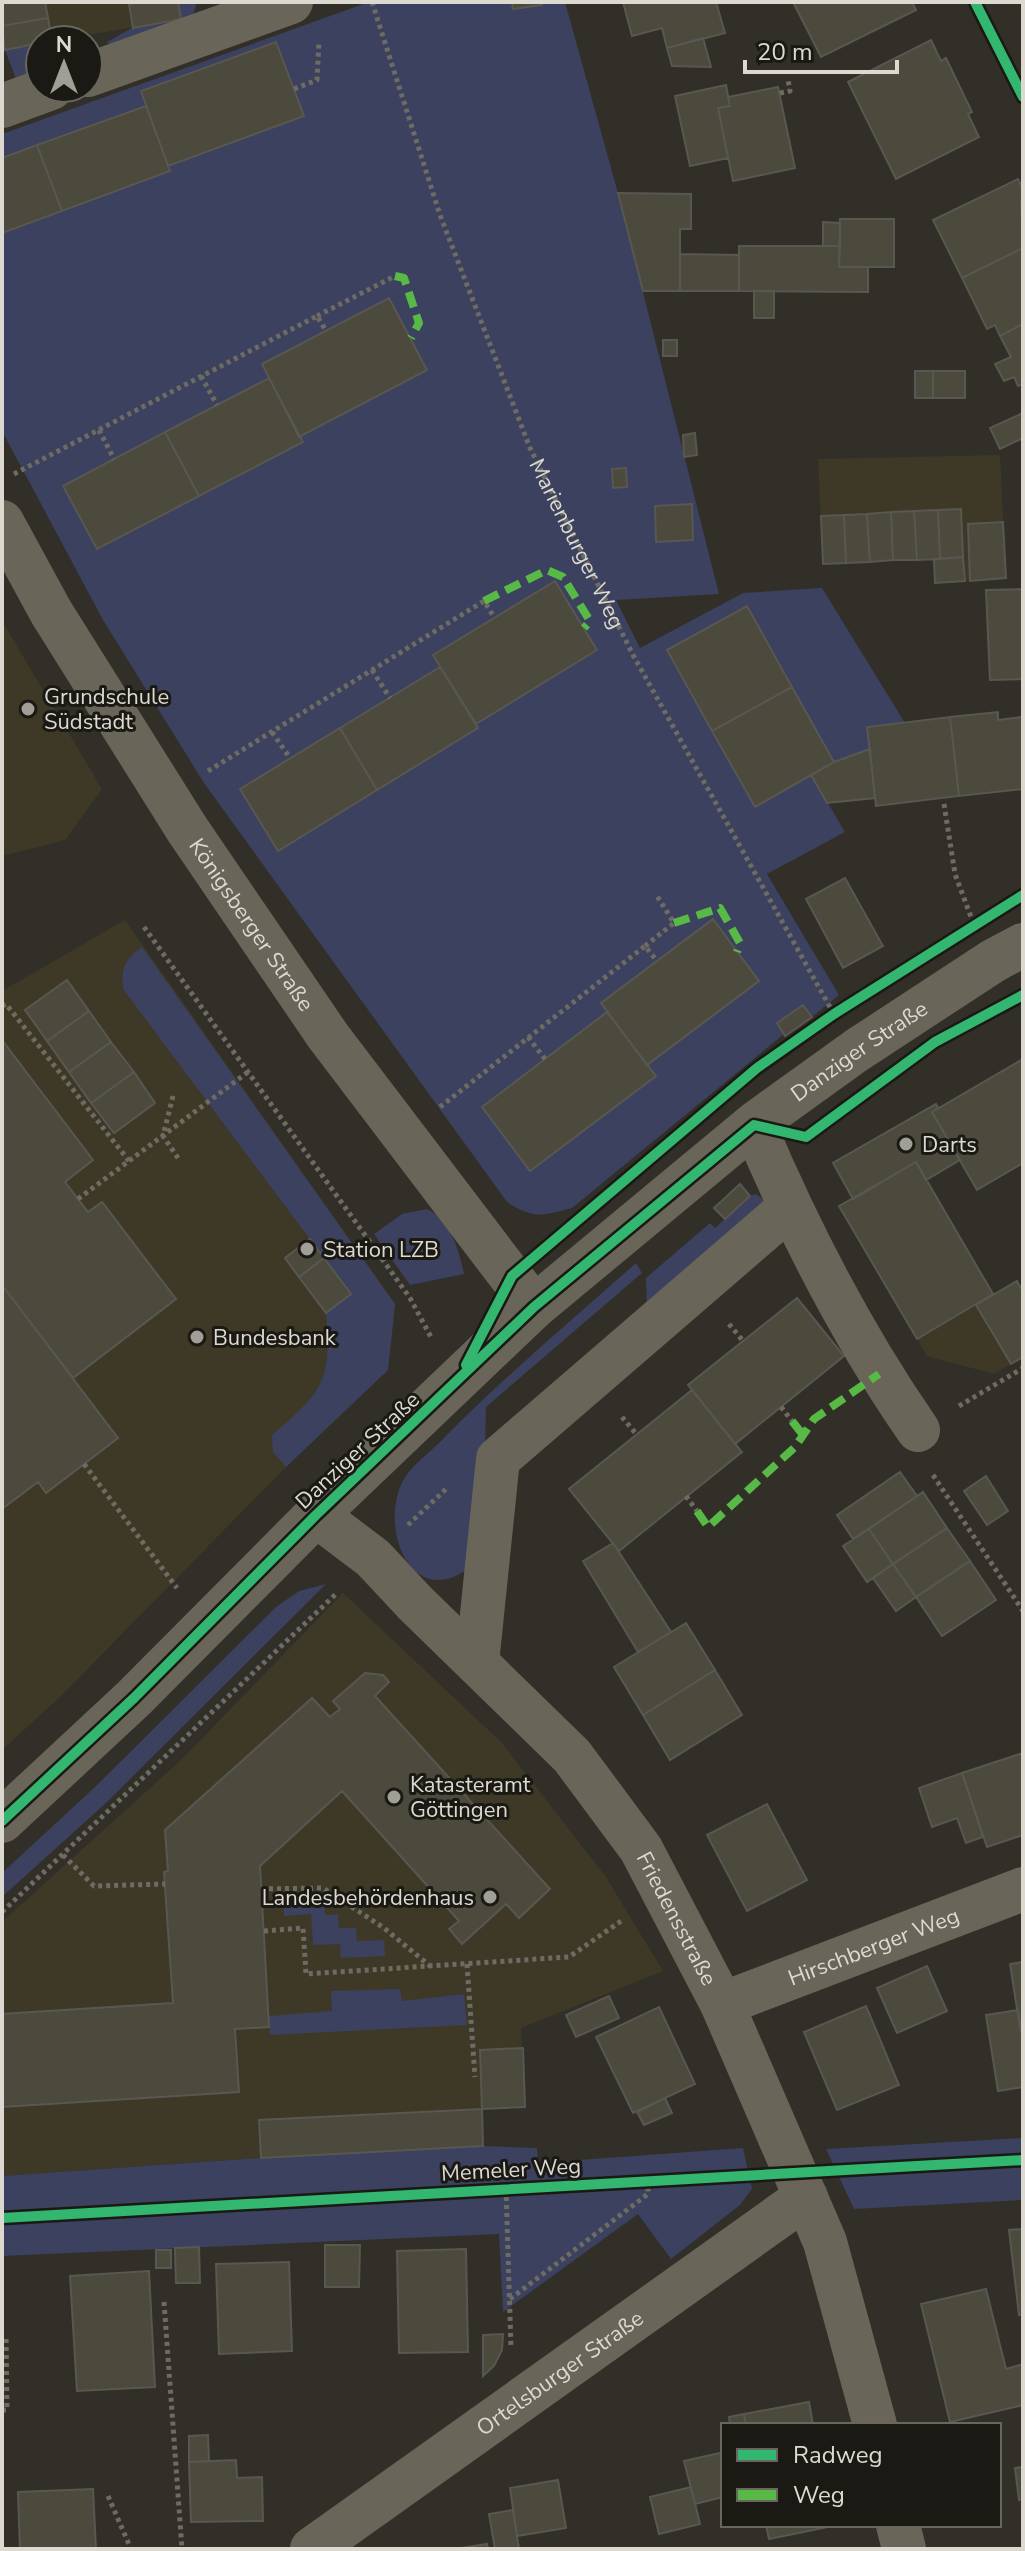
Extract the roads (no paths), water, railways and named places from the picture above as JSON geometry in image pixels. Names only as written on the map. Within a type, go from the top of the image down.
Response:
[{"type":"street","points":[[104,71],[305,15]]},
{"type":"street","points":[[2,106],[24,98]]},
{"type":"street","name":"Königsberger Straße","points":[[2,522],[51,612],[167,796],[328,1036],[534,1307]]},
{"type":"street","name":"Danziger Straße","points":[[2,1821],[206,1628],[316,1515],[534,1307],[754,1125],[857,1050],[993,961],[1023,945]]},
{"type":"street","points":[[754,1125],[789,1208],[879,1374],[918,1430]]},
{"type":"street","points":[[477,1663],[498,1459],[789,1208]]},
{"type":"street","name":"Friedensstraße","points":[[316,1515],[373,1558],[572,1756],[641,1849],[722,2004],[825,2242],[874,2423]]},
{"type":"street","name":"Hirschberger Weg","points":[[722,2004],[1023,1889]]},
{"type":"street","name":"Ortelsburger Straße","points":[[312,2549],[806,2197]]},
{"type":"street","points":[[898,2527],[904,2549]]},
{"type":"place","name":"Grundschule Südstadt","points":[[28,709]]},
{"type":"place","name":"Darts","points":[[906,1144]]},
{"type":"place","name":"Station LZB","points":[[307,1249]]},
{"type":"place","name":"Bundesbank","points":[[197,1337]]},
{"type":"place","name":"Katasteramt Göttingen","points":[[394,1797]]},
{"type":"place","name":"Landesbehördenhaus","points":[[490,1897]]}]
